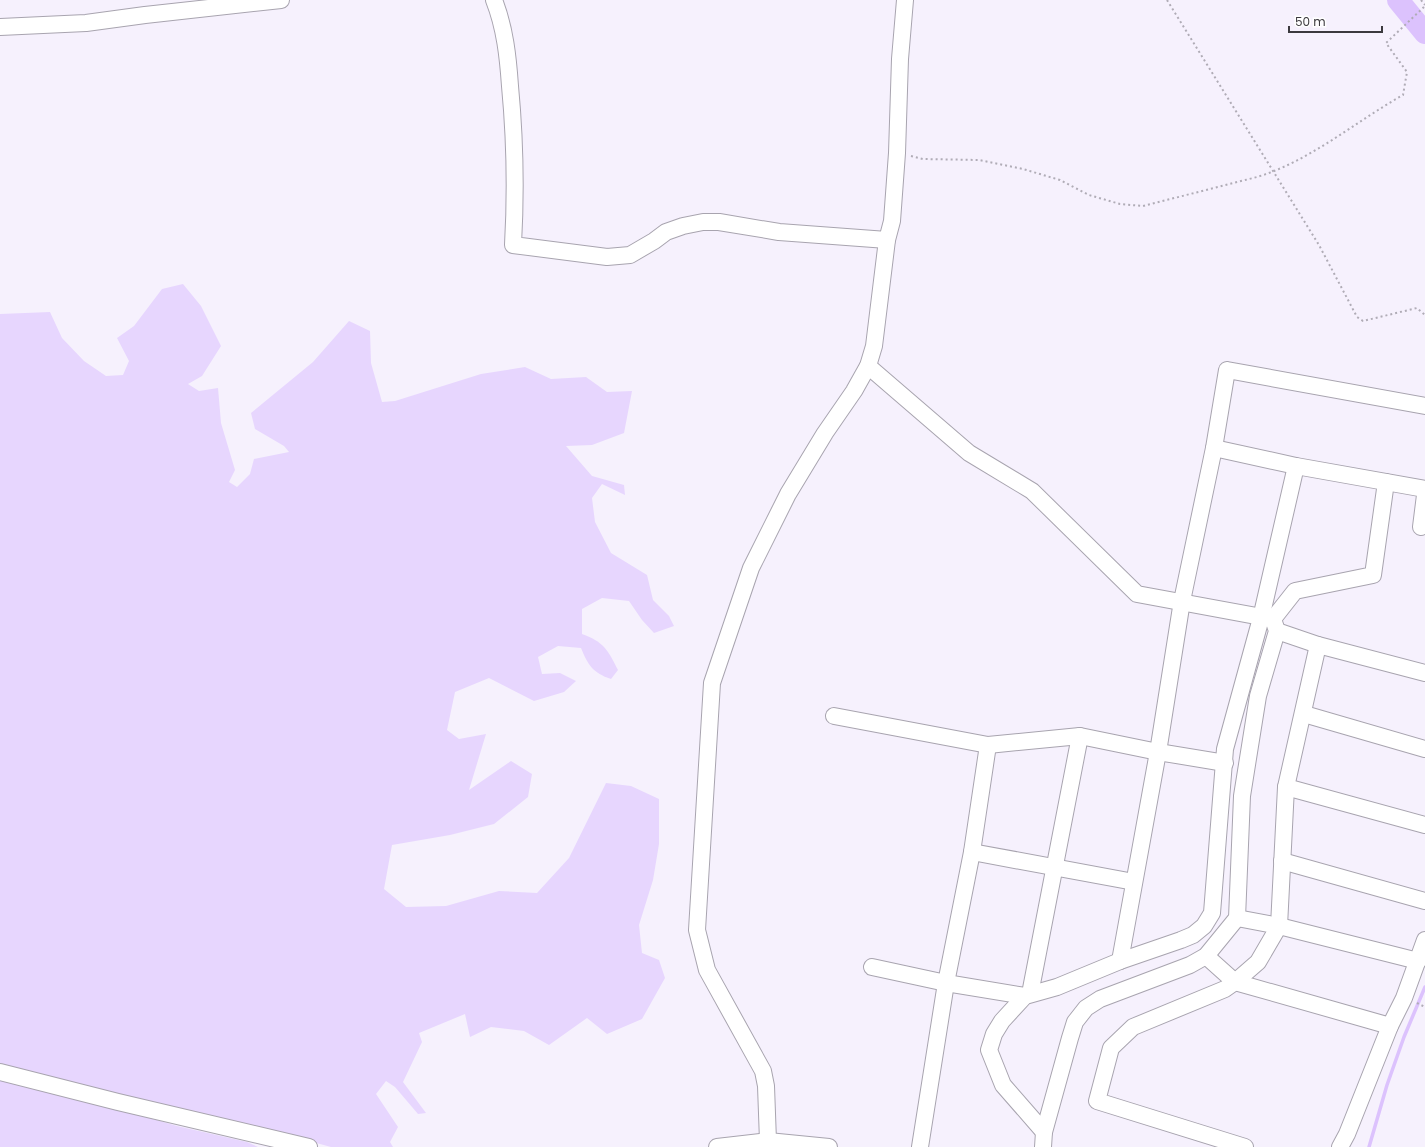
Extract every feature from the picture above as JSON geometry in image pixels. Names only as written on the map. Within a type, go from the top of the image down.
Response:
[{"type":"street","points":[[0,27],[86,24],[145,15],[281,0]]},
{"type":"street","points":[[494,0],[506,37],[513,115],[516,200],[513,245],[607,257],[630,255],[654,242],[666,232],[683,226],[703,222],[719,222],[779,232],[887,240]]},
{"type":"street","points":[[768,1141],[766,1086],[763,1071],[707,970],[697,930],[712,683],[751,568],[788,494],[825,433],[854,391],[868,366],[874,346],[887,240],[892,221],[897,153],[900,59],[905,0]]},
{"type":"street","points":[[868,366],[969,453],[1032,491],[1137,594],[1182,601],[1270,623],[1318,645],[1425,673]]},
{"type":"street","points":[[1120,961],[1158,752],[1182,601],[1214,448],[1227,370],[1425,406]]},
{"type":"street","points":[[1214,448],[1296,466],[1425,489]]},
{"type":"street","points":[[1043,1139],[1074,1027],[1086,1008],[1100,999],[1190,965],[1206,956],[1237,918],[1242,796],[1247,754],[1296,466]]},
{"type":"street","points":[[872,967],[946,983],[1028,995],[1057,988],[1120,961],[1193,935],[1204,926],[1212,913],[1225,749],[1270,623],[1295,591],[1373,575],[1386,482]]},
{"type":"street","points":[[1421,527],[1425,495]]},
{"type":"street","points":[[1245,1147],[1097,1101],[1111,1048],[1133,1027],[1225,989],[1235,982],[1258,962],[1279,926],[1286,786],[1304,714],[1318,645]]},
{"type":"street","points":[[1304,714],[1425,749]]},
{"type":"street","points":[[834,716],[988,745],[1080,736],[1158,752],[1225,762]]},
{"type":"street","points":[[1043,1139],[1003,1085],[989,1050],[994,1034],[1002,1021],[1028,995],[1080,736]]},
{"type":"street","points":[[920,1147],[946,983],[972,852],[988,745]]},
{"type":"street","points":[[1286,786],[1425,825]]},
{"type":"street","points":[[972,852],[1055,866],[1134,882]]},
{"type":"street","points":[[1282,861],[1425,901]]},
{"type":"street","points":[[1237,918],[1279,926],[1418,961]]},
{"type":"street","points":[[1340,1147],[1347,1134],[1390,1026],[1418,961],[1425,940]]},
{"type":"street","points":[[1206,956],[1235,982],[1390,1026]]},
{"type":"street","points":[[0,1072],[118,1102],[309,1147]]},
{"type":"street","points":[[717,1147],[768,1141],[829,1147]]},
{"type":"path","points":[[1167,0],[1319,244],[1357,317],[1363,321],[1417,308],[1425,315]]},
{"type":"path","points":[[897,153],[923,158],[979,160],[1024,168],[1060,180],[1089,195],[1120,204],[1143,206],[1198,194],[1275,172],[1349,130],[1382,107],[1403,96],[1407,72],[1386,43],[1425,6],[1421,0]]},
{"type":"shaded area","points":[[183,284],[201,306],[221,346],[202,376],[188,384],[199,391],[218,388],[221,423],[235,470],[229,482],[237,487],[250,474],[254,459],[289,452],[284,446],[255,429],[251,413],[313,362],[349,321],[370,331],[371,363],[382,402],[395,401],[481,374],[525,367],[551,379],[586,377],[607,392],[632,391],[624,433],[592,445],[566,446],[592,476],[624,485],[625,495],[602,484],[592,498],[595,522],[611,553],[647,575],[653,600],[669,616],[674,626],[654,633],[642,620],[629,601],[602,598],[582,609],[582,634],[596,640],[608,652],[618,670],[611,679],[605,677],[592,668],[581,648],[558,646],[538,657],[542,674],[560,673],[576,681],[564,692],[534,701],[489,678],[455,692],[447,730],[459,739],[486,734],[469,790],[511,761],[532,774],[528,797],[494,824],[450,835],[392,845],[384,889],[406,907],[446,906],[499,891],[537,893],[569,858],[606,783],[631,786],[659,799],[659,844],[653,880],[639,925],[642,953],[659,960],[665,978],[642,1019],[607,1034],[587,1018],[549,1045],[524,1031],[491,1027],[470,1037],[465,1014],[419,1033],[422,1042],[403,1082],[426,1113],[418,1114],[395,1087],[386,1081],[376,1094],[398,1127],[390,1142],[393,1147],[331,1147],[254,1126],[99,1103],[177,1126],[247,1142],[258,1147],[0,1147],[0,314],[50,312],[62,338],[84,361],[106,376],[123,375],[129,361],[117,338],[134,326],[162,289]]},
{"type":"waterway","points":[[1398,0],[1425,33]]},
{"type":"waterway","points":[[1369,1147],[1387,1085],[1404,1037],[1425,987]]}]
